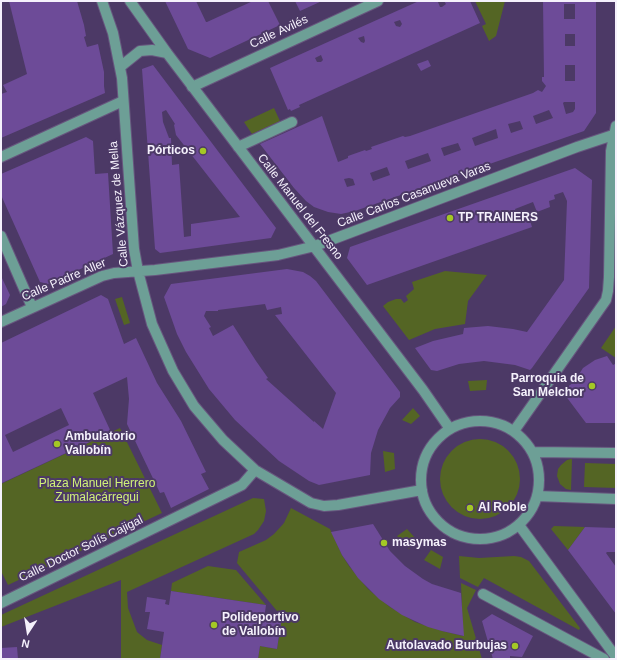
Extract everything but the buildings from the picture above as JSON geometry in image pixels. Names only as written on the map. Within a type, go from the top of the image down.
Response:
[{"type":"street","name":"Calle Vázquez de Mella","points":[[102,1],[113,32],[120,67],[134,249],[138,271],[152,324],[176,376],[194,406],[223,440],[255,470],[311,503],[324,506],[338,505],[422,490]]},
{"type":"street","name":"Calle Manuel del Fresno","points":[[130,1],[167,53],[423,390],[450,429]]},
{"type":"street","name":"Calle Avilés","points":[[192,86],[378,1]]},
{"type":"street","points":[[120,67],[140,51],[152,50],[167,53]]},
{"type":"street","points":[[1,157],[123,101]]},
{"type":"street","points":[[238,147],[292,122]]},
{"type":"street","points":[[514,431],[602,306],[613,277],[611,151],[616,131]]},
{"type":"street","name":"Calle Carlos Casanueva Varas","points":[[138,271],[278,255],[315,246],[616,131]]},
{"type":"street","points":[[1,236],[32,307]]},
{"type":"street","name":"Calle Padre Aller","points":[[1,322],[102,276],[114,273],[138,271]]},
{"type":"street","points":[[484,420],[498,423],[514,431],[526,442],[533,452],[540,475],[538,496],[528,515],[519,526],[501,536],[480,539],[462,536],[445,528],[432,515],[425,502],[422,490],[424,460],[430,448],[450,429],[463,423],[484,420]]},
{"type":"street","points":[[533,452],[616,453]]},
{"type":"street","name":"Calle Doctor Solís Cajigal","points":[[1,604],[242,485],[255,470]]},
{"type":"street","points":[[538,496],[616,499]]},
{"type":"street","points":[[519,526],[616,657]]},
{"type":"street","points":[[483,594],[604,659]]},
{"type":"green space","points":[[475,1],[505,1],[496,36],[489,41],[482,26],[486,24]]},
{"type":"green space","points":[[274,108],[280,121],[252,134],[244,122]]},
{"type":"green space","points":[[445,271],[487,275],[468,301],[465,324],[435,329],[409,340],[383,306],[396,299],[401,299],[404,303],[408,300],[406,296],[414,289],[412,282]]},
{"type":"green space","points":[[122,297],[130,323],[124,325],[115,299]]},
{"type":"green space","points":[[616,326],[616,358],[601,348]]},
{"type":"green space","points":[[487,380],[486,390],[470,391],[468,381]]},
{"type":"green space","points":[[413,408],[420,416],[411,424],[402,420]]},
{"type":"green space","name":"Plaza Manuel Herrero Zumalacárregui","points":[[120,428],[162,513],[8,585],[1,571],[1,484]]},
{"type":"green space","points":[[480,439],[495,442],[508,451],[517,464],[520,479],[517,494],[508,507],[495,516],[480,519],[465,516],[452,507],[443,494],[440,479],[443,464],[452,451],[465,442]]},
{"type":"green space","points":[[383,451],[394,453],[395,469],[385,472]]},
{"type":"green space","points":[[572,459],[571,490],[566,489],[560,484],[557,476],[558,469],[561,465],[567,460]]},
{"type":"green space","points":[[585,463],[616,464],[616,488],[584,487]]},
{"type":"green space","points":[[253,498],[264,499],[266,511],[264,521],[254,534],[127,592],[128,608],[137,632],[147,640],[162,645],[160,659],[121,659],[121,580],[1,627],[1,615]]},
{"type":"green space","points":[[291,508],[330,529],[342,555],[368,589],[390,607],[415,622],[463,636],[461,583],[476,590],[467,608],[482,659],[258,659],[260,646],[277,649],[282,617],[237,563],[239,552],[266,540],[274,534],[284,523]]},
{"type":"green space","points":[[554,526],[585,527],[568,550],[551,529]]},
{"type":"green space","points":[[407,529],[416,539],[409,549],[397,536]]},
{"type":"green space","points":[[431,550],[443,557],[440,569],[424,560]]},
{"type":"green space","points":[[459,556],[479,558],[514,556],[521,557],[529,561],[580,628],[579,630],[484,578],[478,587],[460,578]]},
{"type":"green space","points":[[208,566],[236,570],[266,605],[171,591],[172,583]]},
{"type":"place","name":"Pórticos","points":[[203,151]]},
{"type":"place","name":"TP TRAINERS","points":[[450,218]]},
{"type":"place","name":"Parroquia de San Melchor","points":[[592,386]]},
{"type":"place","name":"Ambulatorio Vallobín","points":[[57,444]]},
{"type":"place","name":"Al Roble","points":[[470,508]]},
{"type":"place","name":"masymas","points":[[384,543]]},
{"type":"place","name":"Polideportivo de Vallobín","points":[[214,625]]},
{"type":"place","name":"Autolavado Burbujas","points":[[515,646]]}]
